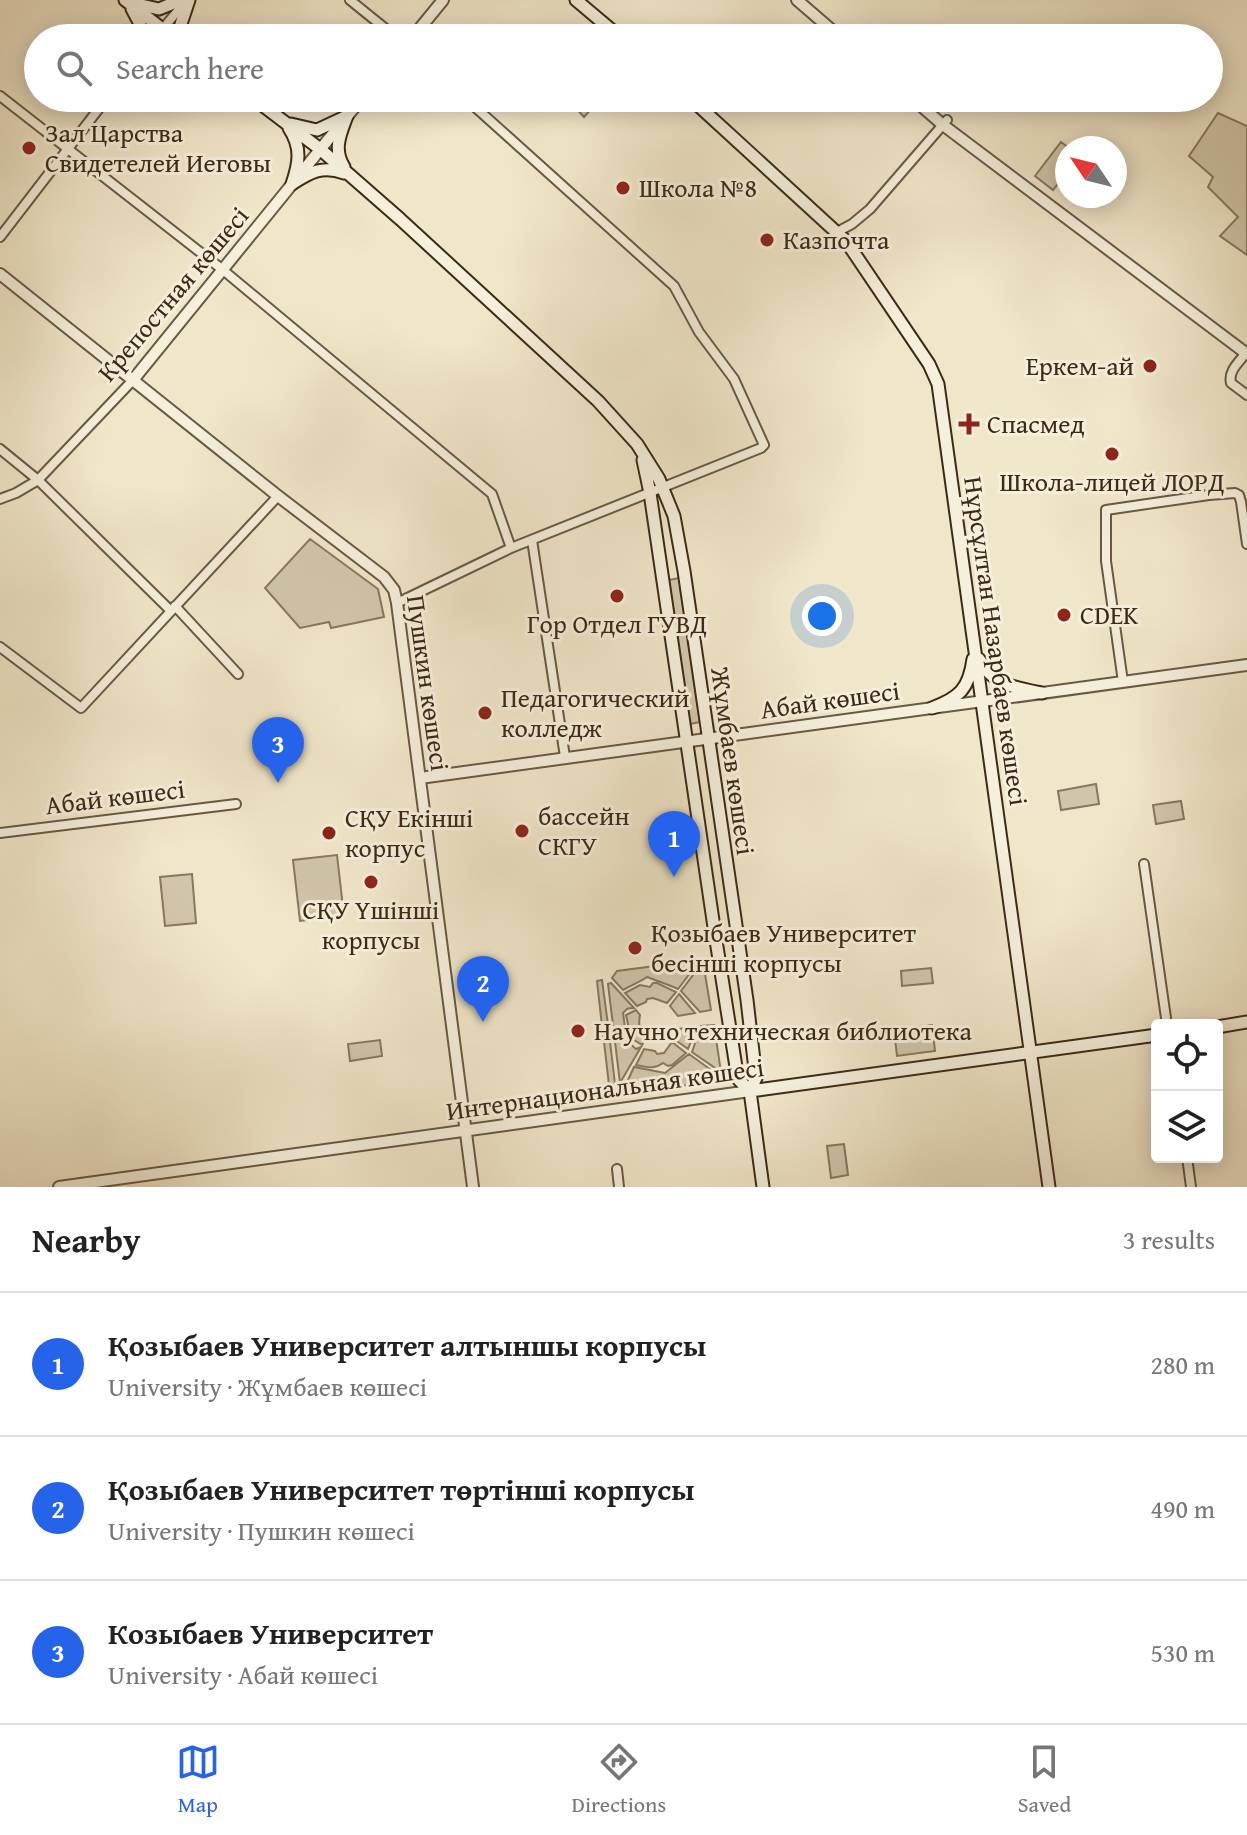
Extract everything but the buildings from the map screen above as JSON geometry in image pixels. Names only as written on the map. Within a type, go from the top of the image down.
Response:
[{"type":"main road","points":[[126,1],[155,9],[185,0],[181,24]]},
{"type":"main road","points":[[576,0],[604,24]]},
{"type":"main road","points":[[126,1],[150,24]]},
{"type":"main road","points":[[126,1],[139,24]]},
{"type":"main road","name":"Жұмбаев көшесі","points":[[271,112],[349,174],[598,401],[637,444],[663,488],[674,516],[679,544],[754,1055],[756,1078],[750,1091],[763,1187]]},
{"type":"main road","name":"Нұрсұлтан Назарбаев көшесі","points":[[705,112],[853,250],[929,364],[938,384],[1049,1187]]},
{"type":"main road","points":[[285,123],[317,130],[347,116]]},
{"type":"main road","points":[[347,116],[337,150],[349,174]]},
{"type":"main road","points":[[285,123],[299,150],[299,162],[292,184]]},
{"type":"main road","points":[[292,184],[321,169],[349,174]]},
{"type":"main road","name":"Жұмбаев көшесі","points":[[637,444],[650,493],[736,1067],[739,1080],[750,1091]]},
{"type":"main road","points":[[974,642],[980,662],[994,679],[1018,689],[1042,693]]},
{"type":"main road","points":[[932,708],[954,699],[963,690],[972,668],[974,642]]},
{"type":"main road","points":[[1223,1026],[1247,1022]]},
{"type":"main road","name":"Интернациональная көшесі","points":[[750,1091],[1151,1036]]},
{"type":"street","points":[[166,24],[185,0]]},
{"type":"street","points":[[350,0],[380,24]]},
{"type":"street","points":[[423,24],[443,0]]},
{"type":"street","points":[[797,0],[825,24]]},
{"type":"street","points":[[0,96],[223,270],[492,494],[511,548]]},
{"type":"street","points":[[0,237],[96,112]]},
{"type":"street","name":"Крепостная көшесі","points":[[0,499],[38,480],[133,380],[350,112]]},
{"type":"street","points":[[397,603],[511,548],[764,445],[734,379],[699,332],[676,289],[480,112]]},
{"type":"street","points":[[931,112],[1246,354],[1230,378],[1231,383],[1247,395]]},
{"type":"street","points":[[837,232],[870,209],[945,122]]},
{"type":"street","name":"Пушкин көшесі","points":[[0,274],[384,577],[394,590],[473,1187]]},
{"type":"street","points":[[0,449],[38,480],[238,674]]},
{"type":"street","points":[[1123,682],[1106,561],[1106,510],[1235,493],[1241,502],[1247,544]]},
{"type":"street","points":[[0,647],[81,708],[278,496]]},
{"type":"street","points":[[532,540],[565,757]]},
{"type":"street","name":"Абай көшесі","points":[[420,778],[1247,665]]},
{"type":"street","name":"Абай көшесі","points":[[0,833],[236,804]]},
{"type":"street","points":[[1144,864],[1166,1019]]},
{"type":"street","name":"Интернациональная көшесі","points":[[59,1187],[142,1181],[750,1091]]},
{"type":"street","points":[[1188,1163],[1191,1187]]},
{"type":"street","points":[[617,1169],[619,1187]]},
{"type":"shaded area","points":[[1218,113],[1247,126],[1247,255],[1220,236],[1238,217],[1208,187],[1213,177],[1189,156]]},
{"type":"shaded area","points":[[1055,150],[1055,187],[1053,190],[1035,176]]},
{"type":"shaded area","points":[[310,539],[378,589],[384,617],[331,628],[329,622],[300,628],[265,588]]},
{"type":"shaded area","points":[[679,578],[700,722],[690,724],[669,580]]},
{"type":"shaded area","points":[[1096,784],[1099,804],[1061,810],[1058,791]]},
{"type":"shaded area","points":[[1181,801],[1184,819],[1156,824],[1153,805]]},
{"type":"shaded area","points":[[337,855],[344,916],[300,921],[293,860]]},
{"type":"shaded area","points":[[192,874],[196,923],[165,926],[160,877]]},
{"type":"shaded area","points":[[700,960],[678,989],[647,977],[623,990],[612,978],[617,971]]},
{"type":"shaded area","points":[[703,962],[711,1010],[700,1012],[681,991]]},
{"type":"shaded area","points":[[931,968],[933,983],[902,986],[901,971]]},
{"type":"shaded area","points":[[602,980],[608,1025],[602,1026],[597,981]]},
{"type":"shaded area","points":[[611,983],[634,1008],[623,1013],[625,1028],[632,1046],[636,1049],[641,1047],[620,1083],[608,984]]},
{"type":"shaded area","points":[[653,983],[676,992],[667,1003],[653,998],[637,1006],[625,993],[640,985],[650,987]]},
{"type":"shaded area","points":[[679,994],[695,1013],[678,1016],[670,1006]]},
{"type":"shaded area","points":[[636,1010],[640,1015],[642,1045],[631,1038],[626,1015]]},
{"type":"shaded area","points":[[714,1025],[721,1072],[692,1052],[701,1026]]},
{"type":"shaded area","points":[[932,1025],[935,1051],[897,1056],[894,1030]]},
{"type":"shaded area","points":[[697,1027],[688,1049],[674,1039],[678,1029]]},
{"type":"shaded area","points":[[603,1033],[609,1033],[615,1084],[609,1085]]},
{"type":"shaded area","points":[[380,1040],[382,1056],[350,1061],[348,1044]]},
{"type":"shaded area","points":[[672,1042],[686,1053],[672,1065],[636,1065],[644,1049],[664,1053]]},
{"type":"shaded area","points":[[689,1054],[722,1081],[622,1093],[634,1067],[665,1073]]},
{"type":"shaded area","points":[[844,1144],[848,1175],[831,1178],[827,1146]]},
{"type":"place","name":"Зал Царства Свидетелей Иеговы","points":[[29,148]]},
{"type":"place","name":"Школа №8","points":[[623,188]]},
{"type":"place","name":"Казпочта","points":[[767,240]]},
{"type":"place","name":"Еркем-ай","points":[[1150,366]]},
{"type":"place","name":"Спасмед","points":[[969,424]]},
{"type":"place","name":"Школа-лицей ЛОРД","points":[[1112,454]]},
{"type":"place","name":"Гор Отдел ГУВД","points":[[617,596]]},
{"type":"place","name":"CDEK","points":[[1064,615]]},
{"type":"place","name":"Педагогический колледж","points":[[485,713]]},
{"type":"place","name":"Козыбаев Университет","points":[[278,783]]},
{"type":"place","name":"бассейн СКГУ","points":[[522,831]]},
{"type":"place","name":"СҚУ Екінші корпус","points":[[329,833]]},
{"type":"place","name":"Қозыбаев Университет алтыншы корпусы","points":[[674,877]]},
{"type":"place","name":"СҚУ Үшінші корпусы","points":[[371,882]]},
{"type":"place","name":"Қозыбаев Университет бесінші корпусы","points":[[635,948]]},
{"type":"place","name":"Қозыбаев Университет төртінші корпусы","points":[[483,1022]]},
{"type":"place","name":"Научно техническая библиотека","points":[[578,1031]]}]
